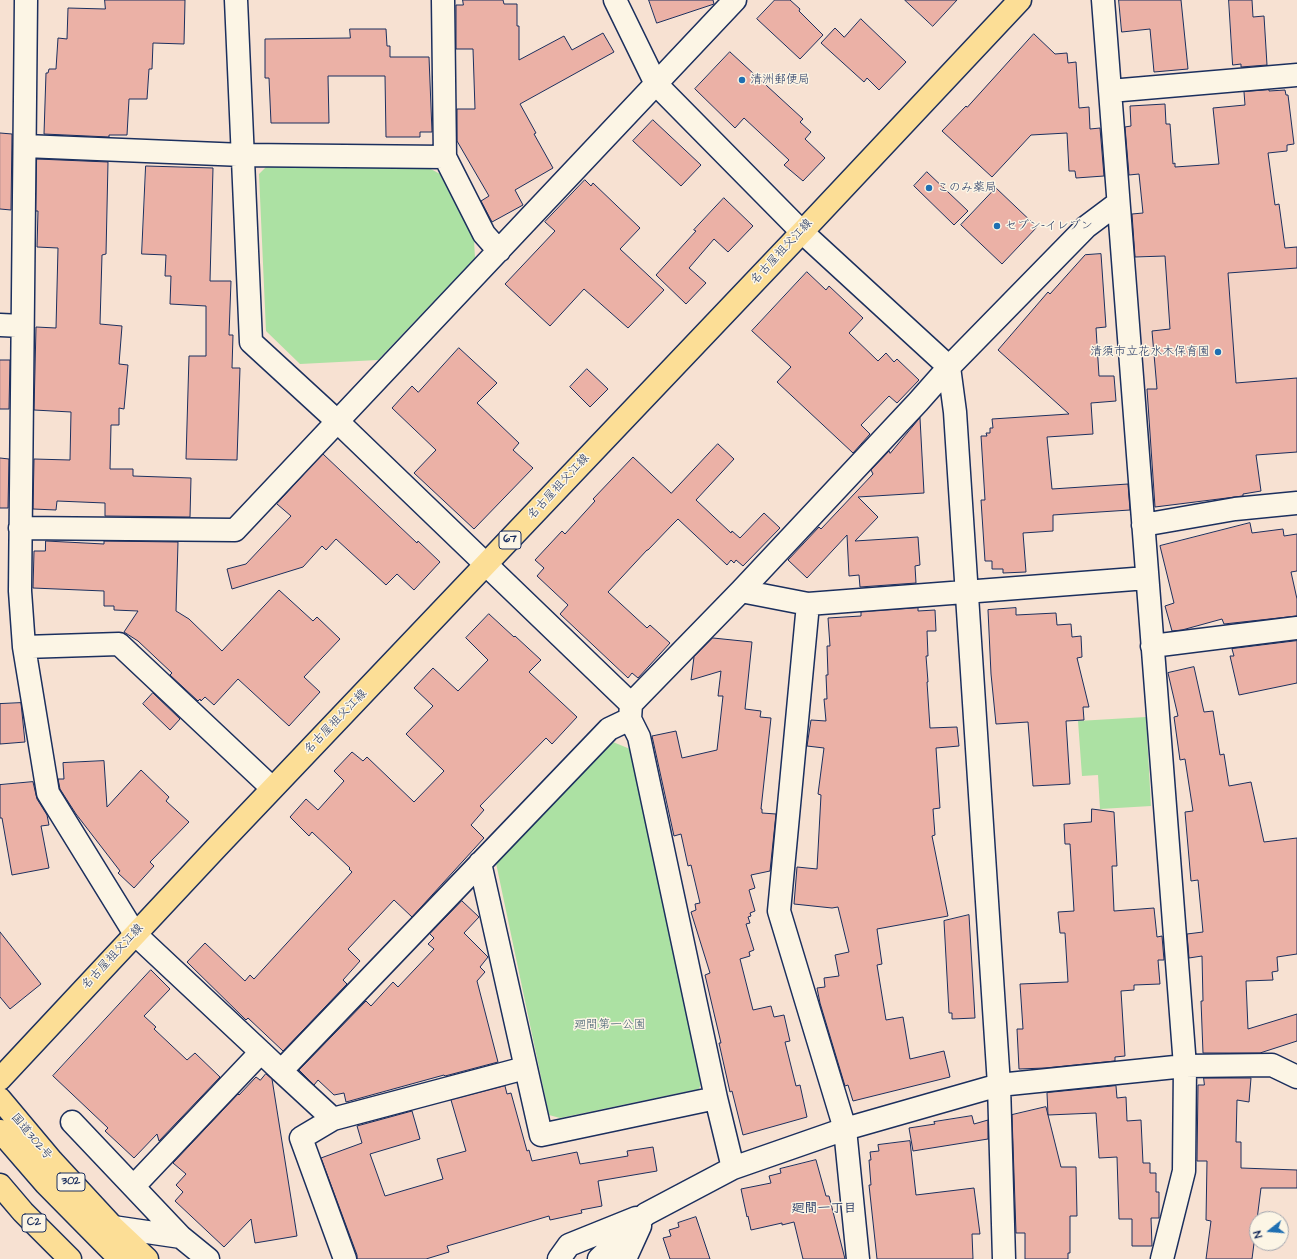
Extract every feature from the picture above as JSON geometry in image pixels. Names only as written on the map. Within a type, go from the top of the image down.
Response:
[{"type":"main road","name":"名古屋祖父江線","points":[[0,1079],[272,788],[802,232],[1020,0]]},
{"type":"main road","name":"国道302号","points":[[0,1099],[52,1161],[113,1227],[133,1256]]},
{"type":"main road","points":[[0,1131],[46,1184],[133,1256]]},
{"type":"main road","name":"C2","points":[[0,1185],[23,1212],[70,1259]]},
{"type":"street","points":[[26,0],[20,591],[24,647],[48,793],[135,934],[333,1119]]},
{"type":"street","points":[[236,0],[252,342],[486,564],[630,711],[640,737],[716,1098],[733,1168]]},
{"type":"street","points":[[443,0],[445,157],[484,234],[499,251]]},
{"type":"street","points":[[615,0],[656,84],[802,232],[949,367],[955,412],[999,1085],[1004,1259]]},
{"type":"street","points":[[20,528],[235,530],[736,0]]},
{"type":"street","points":[[1103,0],[1185,1066],[1184,1171],[1162,1259]]},
{"type":"street","points":[[1110,91],[1297,75]]},
{"type":"street","points":[[25,146],[243,155],[445,157]]},
{"type":"street","points":[[282,1071],[609,729],[630,711],[913,408],[949,367],[1086,228],[1118,203]]},
{"type":"street","points":[[0,326],[22,326]]},
{"type":"street","points":[[1143,526],[1236,509],[1297,503]]},
{"type":"street","points":[[741,591],[808,604],[1147,578]]},
{"type":"street","points":[[808,604],[779,911],[845,1129],[858,1259]]},
{"type":"street","points":[[1152,646],[1297,628]]},
{"type":"street","points":[[24,647],[120,644],[272,788]]},
{"type":"street","points":[[480,863],[541,1135],[716,1098]]},
{"type":"street","points":[[134,1186],[261,1052]]},
{"type":"street","points":[[559,1259],[569,1245],[646,1214],[733,1168],[845,1129],[999,1085],[1185,1066],[1272,1065],[1297,1077]]},
{"type":"street","points":[[345,1259],[301,1138],[333,1119],[525,1068]]},
{"type":"street","points":[[72,1122],[181,1237],[208,1259]]},
{"type":"street","points":[[599,1259],[646,1214]]},
{"type":"street","points":[[625,1259],[646,1214]]},
{"type":"street","points":[[113,1227],[181,1237]]},
{"type":"shaded area","name":"清須市立花水木保育園","points":[[1297,246],[1297,453],[1263,455],[1262,445],[1148,452],[1132,259]]},
{"type":"green space","points":[[266,167],[429,168],[440,174],[474,240],[475,258],[378,360],[300,364],[266,331],[259,174]]},
{"type":"green space","points":[[1146,717],[1151,806],[1100,809],[1098,775],[1082,776],[1078,721]]},
{"type":"green space","name":"廻間第一公園","points":[[613,742],[630,749],[702,1080],[699,1089],[560,1118],[549,1115],[496,863]]},
{"type":"building","points":[[105,0],[185,0],[184,44],[153,43],[152,69],[149,69],[147,99],[129,99],[127,135],[109,135],[109,137],[44,134],[46,73],[48,73],[49,69],[56,69],[58,38],[67,39],[68,8],[105,9]]},
{"type":"building","points":[[463,0],[503,0],[504,4],[517,4],[517,26],[519,26],[519,60],[564,36],[572,50],[603,33],[614,52],[520,104],[536,133],[534,134],[553,168],[515,190],[523,205],[492,222],[481,201],[489,196],[457,141],[457,109],[475,109],[473,49],[456,49],[456,5],[463,5]]},
{"type":"building","points":[[649,0],[713,0],[714,4],[657,23]]},
{"type":"building","points":[[775,0],[790,0],[823,35],[800,59],[757,19]]},
{"type":"building","points":[[905,0],[957,0],[933,26]]},
{"type":"building","points":[[1119,0],[1181,0],[1188,69],[1154,72],[1150,29],[1122,32]]},
{"type":"building","points":[[1229,0],[1252,0],[1253,17],[1264,16],[1267,65],[1241,67],[1241,64],[1233,65]]},
{"type":"building","points":[[861,19],[906,62],[879,90],[867,78],[864,82],[821,43],[835,28],[844,37]]},
{"type":"building","points":[[350,29],[386,29],[387,46],[390,46],[390,57],[429,57],[432,132],[420,132],[420,137],[386,137],[385,76],[328,76],[329,123],[271,123],[269,78],[265,78],[265,39],[350,38]]},
{"type":"building","points":[[1034,34],[1055,54],[1067,53],[1068,63],[1076,62],[1079,108],[1089,107],[1090,129],[1100,128],[1104,176],[1076,178],[1075,171],[1069,171],[1067,133],[1031,135],[992,177],[942,131],[966,106],[967,107]]},
{"type":"building","points":[[730,52],[803,119],[800,122],[811,132],[805,139],[825,158],[803,181],[784,165],[789,160],[744,118],[735,128],[695,89]]},
{"type":"building","points":[[1285,90],[1286,95],[1288,95],[1294,144],[1287,145],[1287,151],[1268,153],[1275,205],[1279,204],[1285,248],[1297,247],[1297,268],[1228,273],[1236,383],[1297,378],[1297,452],[1256,455],[1261,491],[1243,494],[1243,496],[1155,507],[1147,389],[1157,389],[1152,331],[1170,329],[1165,256],[1135,257],[1132,214],[1143,213],[1139,174],[1129,175],[1125,127],[1131,126],[1130,106],[1165,104],[1166,124],[1170,124],[1173,164],[1175,163],[1175,167],[1219,164],[1213,108],[1245,105],[1244,92]]},
{"type":"building","points":[[653,120],[701,165],[681,186],[633,141]]},
{"type":"building","points":[[0,133],[12,134],[11,210],[0,209]]},
{"type":"building","points":[[37,159],[108,162],[106,254],[102,255],[100,324],[122,326],[119,364],[128,365],[124,409],[119,408],[119,425],[111,425],[110,469],[133,469],[133,476],[191,478],[190,517],[105,516],[105,503],[57,501],[56,510],[33,509],[34,459],[70,460],[71,412],[34,410],[36,327],[56,328],[58,248],[37,247]]},
{"type":"building","points":[[146,166],[213,168],[210,281],[231,281],[229,335],[233,335],[232,368],[240,368],[237,460],[186,459],[189,356],[206,356],[206,306],[170,304],[171,276],[165,276],[166,255],[142,254]]},
{"type":"building","points":[[927,172],[968,211],[954,225],[914,186]]},
{"type":"building","points":[[585,180],[591,186],[593,183],[640,228],[620,249],[664,290],[628,328],[584,289],[550,326],[505,284],[555,231],[545,222]]},
{"type":"building","points":[[996,188],[1037,227],[1002,264],[961,225]]},
{"type":"building","points":[[724,198],[753,226],[728,252],[714,239],[689,268],[706,283],[686,304],[656,275],[696,231],[694,230]]},
{"type":"building","points":[[1101,254],[1106,327],[1096,328],[1099,376],[1114,376],[1116,401],[1091,403],[1093,434],[1047,437],[1052,489],[1128,484],[1130,510],[1053,515],[1053,531],[1023,533],[1026,572],[1003,573],[1003,569],[992,569],[992,561],[985,561],[981,500],[985,500],[981,436],[987,436],[986,433],[990,433],[990,428],[993,428],[992,419],[1069,414],[998,350],[1048,292],[1050,294],[1085,255]]},
{"type":"building","points":[[807,272],[826,290],[829,286],[863,318],[849,333],[878,361],[886,353],[894,362],[897,359],[919,380],[897,403],[889,396],[861,425],[870,434],[853,453],[777,382],[791,367],[752,331]]},
{"type":"building","points":[[459,348],[497,383],[477,403],[519,443],[513,450],[533,468],[474,529],[414,473],[436,450],[392,408],[412,386],[418,392]]},
{"type":"building","points":[[0,360],[10,360],[9,409],[0,409]]},
{"type":"building","points":[[587,369],[608,389],[590,407],[570,387]]},
{"type":"building","points":[[920,418],[924,493],[858,497],[878,517],[855,541],[918,537],[920,565],[915,566],[916,583],[860,587],[859,575],[849,576],[847,535],[807,578],[788,560],[819,527],[821,529],[873,474],[871,470],[889,451],[890,453]]},
{"type":"building","points":[[718,444],[734,459],[696,500],[731,533],[732,531],[740,538],[764,513],[780,528],[743,566],[736,560],[734,563],[731,560],[727,565],[678,519],[608,592],[647,628],[650,625],[670,643],[638,678],[632,673],[628,678],[560,614],[568,605],[537,576],[544,568],[535,560],[562,531],[565,534],[595,501],[593,499],[633,457],[671,493]]},
{"type":"building","points":[[323,454],[417,543],[418,541],[440,562],[414,590],[397,574],[386,585],[336,539],[326,550],[322,546],[303,567],[232,589],[227,569],[246,564],[291,516],[277,504]]},
{"type":"building","points":[[0,458],[9,459],[8,508],[0,508]]},
{"type":"building","points":[[1250,523],[1252,533],[1283,529],[1284,536],[1297,534],[1297,571],[1291,572],[1297,599],[1297,616],[1224,624],[1222,619],[1182,630],[1172,631],[1165,606],[1174,603],[1160,546]]},
{"type":"building","points":[[46,541],[104,544],[104,541],[178,542],[176,611],[189,619],[222,651],[279,590],[313,621],[317,617],[340,639],[304,677],[320,692],[289,726],[238,679],[214,705],[205,697],[201,701],[200,699],[198,701],[170,675],[172,673],[138,641],[124,632],[138,611],[114,610],[114,606],[104,606],[104,591],[33,588],[34,551],[45,551]]},
{"type":"building","points":[[918,608],[918,611],[935,610],[936,631],[927,631],[928,656],[926,656],[930,728],[957,727],[959,746],[936,748],[940,808],[933,809],[935,835],[932,836],[948,916],[877,929],[882,964],[877,965],[886,1020],[903,1017],[910,1059],[944,1051],[950,1077],[853,1101],[848,1085],[845,1086],[820,1003],[817,988],[825,987],[824,978],[839,976],[835,955],[849,952],[838,907],[832,908],[794,904],[797,867],[817,869],[821,795],[818,794],[824,748],[807,746],[811,720],[826,721],[824,699],[827,699],[827,646],[830,646],[828,618],[861,616],[861,612]]},
{"type":"building","points":[[1016,608],[1016,615],[1056,613],[1057,625],[1071,624],[1072,637],[1081,636],[1082,657],[1077,658],[1089,707],[1083,707],[1084,720],[1066,721],[1070,784],[1033,786],[1028,722],[996,724],[991,674],[988,610]]},
{"type":"building","points":[[489,614],[541,660],[529,672],[577,717],[552,744],[546,738],[480,806],[484,810],[471,825],[484,838],[412,917],[394,900],[348,949],[360,961],[343,980],[347,984],[283,1051],[248,1018],[246,1020],[187,962],[205,943],[245,981],[250,975],[254,979],[352,872],[349,869],[350,868],[312,832],[309,836],[290,817],[306,799],[318,810],[344,781],[334,771],[352,752],[363,761],[367,757],[414,802],[444,771],[406,734],[433,706],[414,688],[433,668],[458,691],[488,660],[466,638]]},
{"type":"building","points":[[713,638],[752,642],[745,709],[761,711],[760,717],[771,718],[761,809],[762,813],[776,814],[770,871],[751,875],[755,888],[749,890],[755,911],[750,913],[751,916],[748,917],[750,923],[746,924],[754,950],[749,952],[750,956],[740,959],[753,1010],[771,1006],[774,1017],[784,1015],[790,1041],[785,1042],[796,1086],[800,1085],[807,1117],[743,1135],[732,1091],[730,1092],[719,1043],[721,1043],[705,975],[710,973],[691,912],[696,910],[695,904],[700,903],[691,865],[688,866],[681,834],[674,836],[652,736],[676,731],[682,758],[717,750],[723,696],[718,696],[721,671],[691,680],[694,657]]},
{"type":"building","points":[[1297,641],[1297,683],[1239,695],[1230,656],[1234,656],[1232,649]]},
{"type":"building","points":[[1194,667],[1204,712],[1213,711],[1220,755],[1224,754],[1229,786],[1251,782],[1264,842],[1297,838],[1297,954],[1277,957],[1278,971],[1272,972],[1273,980],[1246,981],[1248,1029],[1297,1014],[1297,1041],[1260,1053],[1203,1053],[1201,1001],[1203,1001],[1202,956],[1189,958],[1187,934],[1203,932],[1198,880],[1191,881],[1185,812],[1193,811],[1185,759],[1180,760],[1174,717],[1178,716],[1168,673]]},
{"type":"building","points":[[153,693],[180,719],[170,730],[143,704]]},
{"type":"building","points":[[21,703],[25,742],[0,744],[0,704]]},
{"type":"building","points":[[104,761],[107,807],[141,770],[169,797],[166,801],[189,822],[150,862],[154,866],[134,888],[118,873],[120,871],[76,814],[60,789],[58,779],[64,779],[63,763]]},
{"type":"building","points":[[33,782],[37,799],[47,815],[49,825],[41,826],[49,868],[12,875],[2,818],[0,818],[0,785]]},
{"type":"building","points":[[1092,809],[1114,812],[1117,866],[1112,866],[1114,911],[1154,908],[1157,937],[1162,936],[1164,960],[1158,960],[1160,984],[1134,985],[1134,990],[1121,991],[1125,1056],[1115,1057],[1115,1061],[1019,1069],[1017,1029],[1023,1029],[1020,984],[1068,982],[1065,933],[1060,933],[1058,912],[1074,911],[1070,844],[1065,844],[1064,824],[1091,822]]},
{"type":"building","points":[[462,901],[479,917],[464,933],[488,957],[480,967],[485,972],[477,981],[498,1062],[346,1102],[344,1093],[334,1095],[318,1080],[314,1085],[299,1070],[366,1001],[371,1006],[393,982],[398,987],[434,949],[428,944],[434,938],[430,934]]},
{"type":"building","points":[[969,915],[975,1018],[952,1019],[952,1013],[949,1013],[944,921]]},
{"type":"building","points":[[0,932],[41,984],[10,1009],[0,997]]},
{"type":"building","points":[[151,970],[170,989],[144,1016],[156,1027],[154,1029],[187,1060],[195,1053],[220,1077],[159,1141],[157,1134],[134,1158],[105,1131],[108,1128],[53,1076]]},
{"type":"building","points":[[266,1074],[272,1079],[297,1236],[255,1243],[251,1219],[224,1247],[175,1201],[183,1192],[176,1185],[186,1174],[173,1163],[238,1094],[239,1095],[256,1077],[260,1080]]},
{"type":"building","points":[[1204,1078],[1251,1078],[1249,1102],[1237,1100],[1236,1142],[1241,1142],[1241,1168],[1297,1170],[1297,1188],[1261,1188],[1258,1211],[1249,1211],[1249,1251],[1253,1251],[1252,1259],[1206,1259],[1211,1221],[1206,1220],[1207,1161],[1197,1161],[1198,1085],[1204,1085]]},
{"type":"building","points":[[505,1086],[507,1094],[511,1093],[527,1151],[529,1150],[532,1161],[577,1152],[580,1164],[628,1156],[627,1151],[653,1147],[657,1171],[598,1181],[602,1206],[581,1210],[582,1213],[550,1220],[549,1216],[447,1246],[449,1252],[426,1259],[357,1259],[357,1255],[321,1158],[362,1143],[357,1126],[412,1111],[420,1139],[370,1154],[385,1196],[443,1179],[437,1159],[466,1151],[451,1100]]},
{"type":"building","points":[[1116,1086],[1117,1098],[1126,1097],[1127,1121],[1141,1120],[1143,1163],[1150,1163],[1150,1173],[1156,1173],[1156,1192],[1159,1192],[1159,1218],[1151,1218],[1152,1246],[1132,1246],[1132,1219],[1119,1219],[1117,1157],[1099,1158],[1096,1113],[1048,1115],[1047,1093]]},
{"type":"building","points":[[1046,1107],[1061,1167],[1076,1167],[1077,1216],[1070,1216],[1070,1253],[1068,1253],[1068,1259],[1025,1259],[1025,1233],[1016,1233],[1012,1115]]},
{"type":"building","points":[[972,1116],[974,1124],[988,1120],[988,1139],[913,1151],[909,1128],[935,1124],[934,1122]]},
{"type":"building","points":[[910,1141],[916,1195],[974,1188],[980,1234],[972,1234],[973,1259],[877,1259],[869,1185],[871,1185],[869,1160],[871,1160],[870,1152],[879,1151],[878,1145]]},
{"type":"building","points":[[816,1160],[826,1196],[829,1196],[845,1259],[803,1259],[794,1222],[782,1225],[782,1223],[751,1230],[748,1216],[747,1217],[741,1189],[771,1183],[769,1176],[781,1173],[780,1169]]},
{"type":"building","points":[[696,1217],[710,1259],[670,1259],[663,1238],[671,1236],[669,1230],[679,1227],[678,1223]]},
{"type":"place","name":"清洲郵便局","points":[[742,80]]},
{"type":"place","name":"このみ薬局","points":[[929,188]]},
{"type":"place","name":"セブン-イレブン","points":[[997,226]]},
{"type":"place","name":"清須市立花水木保育園","points":[[1218,352]]},
{"type":"district","name":"廻間一丁目","points":[[824,1209]]}]
